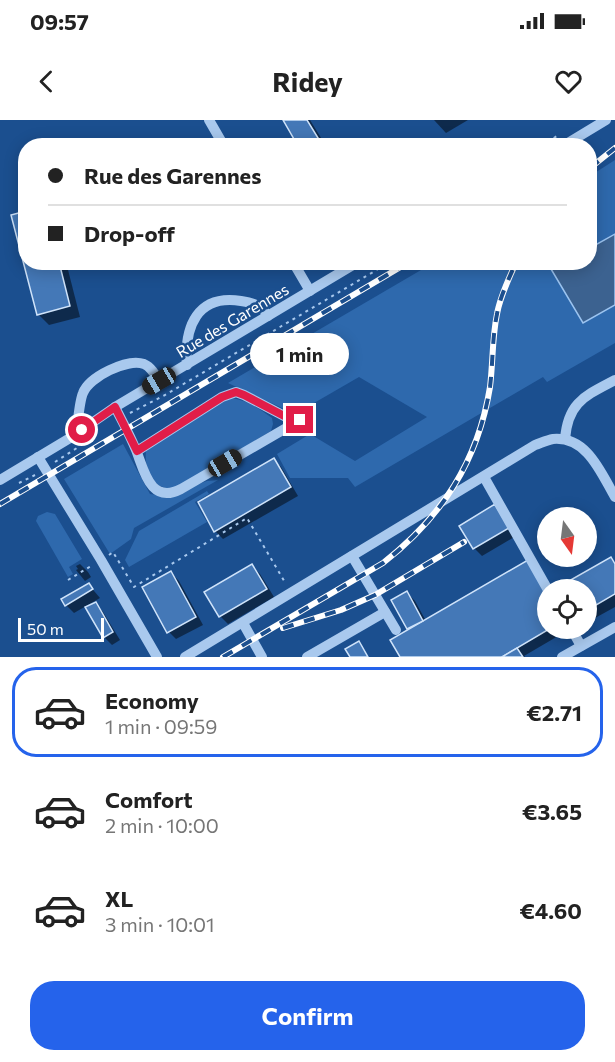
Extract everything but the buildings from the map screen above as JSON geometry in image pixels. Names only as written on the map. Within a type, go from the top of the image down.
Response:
[{"type":"street","points":[[209,120],[219,138]]},
{"type":"street","points":[[576,138],[606,120]]},
{"type":"street","points":[[298,270],[310,291]]},
{"type":"street","name":"Rue des Garennes","points":[[0,480],[76,435],[115,407],[345,270]]},
{"type":"street","points":[[187,365],[186,348],[189,330],[197,314],[209,304],[228,299],[244,301],[262,307],[268,316]]},
{"type":"street","points":[[76,435],[83,392],[107,371],[123,365],[144,364],[152,370],[159,381]]},
{"type":"street","points":[[565,439],[566,426],[574,408],[587,394],[615,380]]},
{"type":"street","points":[[115,407],[151,486],[164,493],[173,493],[300,420],[290,419],[236,392],[137,451]]},
{"type":"street","points":[[277,413],[280,420],[277,433]]},
{"type":"street","points":[[185,657],[535,445],[565,439],[581,447],[592,457],[615,497]]},
{"type":"street","points":[[38,457],[157,657]]},
{"type":"street","points":[[225,463],[232,473]]},
{"type":"street","points":[[484,477],[542,579]]},
{"type":"street","points":[[352,556],[396,630]]},
{"type":"street","points":[[307,657],[385,612]]},
{"type":"street","points":[[243,623],[262,657]]},
{"type":"street","points":[[562,657],[615,627]]},
{"type":"street","points":[[577,639],[581,646]]},
{"type":"path","points":[[121,418],[165,395],[377,270]]},
{"type":"path","points":[[12,485],[28,479],[80,446]]},
{"type":"path","points":[[68,580],[113,552],[134,587],[247,518],[292,593]]},
{"type":"shaded area","points":[[615,160],[615,343],[547,382],[543,377],[355,487],[348,478],[290,478],[277,454],[310,434],[355,461],[427,417],[359,377],[295,414],[228,383],[421,270],[597,270],[597,172]]},
{"type":"shaded area","points":[[615,234],[615,305],[583,323],[552,270],[597,270],[597,244]]},
{"type":"shaded area","points":[[230,398],[247,402],[272,418],[271,431],[177,488],[162,487],[156,483],[149,472],[146,450]]},
{"type":"shaded area","points":[[123,444],[150,494],[164,496],[207,481],[218,480],[134,528],[131,539],[110,554],[64,479]]},
{"type":"shaded area","points":[[207,491],[209,494],[195,502],[207,522],[129,567],[125,560],[139,531]]},
{"type":"shaded area","points":[[47,512],[55,514],[82,559],[69,567],[73,574],[68,577],[36,521],[38,516]]},
{"type":"railway","points":[[597,162],[615,148]]},
{"type":"railway","points":[[0,504],[395,270]]},
{"type":"railway","points":[[223,657],[383,563],[404,545],[440,507],[454,486],[477,439],[490,387],[498,307],[513,270]]},
{"type":"railway","points":[[283,628],[341,610],[375,595],[464,542]]},
{"type":"route","points":[[82,430],[115,407],[137,451],[222,397],[236,392],[290,419],[300,420]]}]
